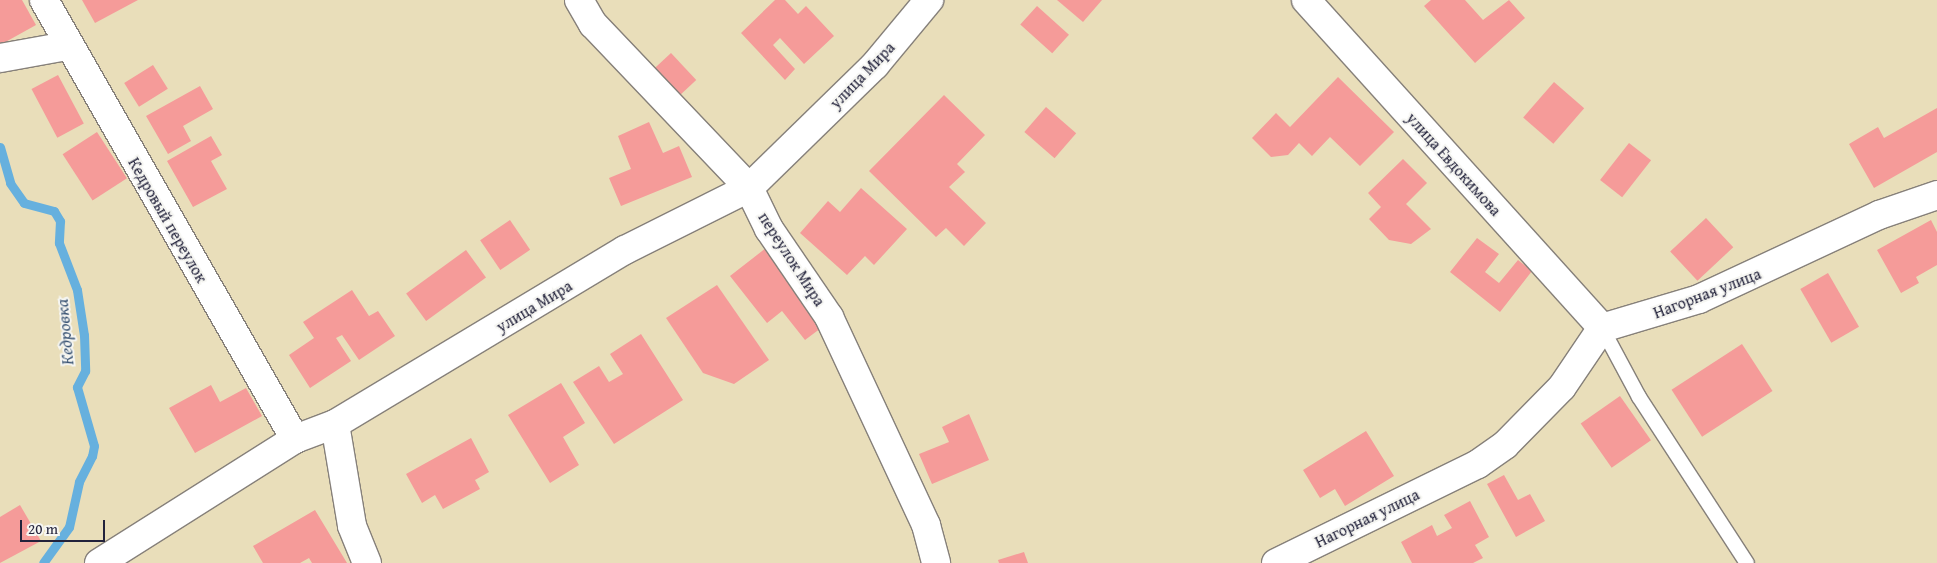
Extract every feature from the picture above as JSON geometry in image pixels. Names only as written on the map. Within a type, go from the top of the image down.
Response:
[{"type":"street","name":"Кедровый переулок","points":[[44,0],[67,46],[294,439]]},
{"type":"street","name":"переулок Мира","points":[[578,0],[593,24],[749,188],[769,229],[829,317],[926,525],[936,563]]},
{"type":"street","name":"улица Мира","points":[[99,563],[294,439],[335,424],[625,250],[749,188],[875,65],[929,0]]},
{"type":"street","name":"улица Евдокимова","points":[[1306,0],[1602,328]]},
{"type":"street","points":[[0,58],[67,46]]},
{"type":"street","name":"Нагорная улица","points":[[1276,563],[1478,464],[1505,445],[1562,387],[1602,328],[1699,300],[1878,214],[1937,195]]},
{"type":"street","points":[[335,424],[350,517],[367,563]]},
{"type":"lane","points":[[1602,328],[1639,397],[1747,563]]},
{"type":"building","points":[[0,0],[22,0],[36,25],[0,45]]},
{"type":"building","points":[[82,0],[138,0],[95,23]]},
{"type":"building","points":[[775,0],[785,0],[798,14],[806,6],[834,36],[804,64],[780,38],[773,45],[795,69],[785,80],[741,33]]},
{"type":"building","points":[[1057,0],[1102,0],[1083,22]]},
{"type":"building","points":[[1431,0],[1465,0],[1483,20],[1509,0],[1525,18],[1475,63],[1424,6]]},
{"type":"building","points":[[1037,6],[1069,35],[1052,53],[1020,25]]},
{"type":"building","points":[[671,53],[696,80],[678,97],[653,70]]},
{"type":"building","points":[[153,65],[168,89],[139,107],[124,83]]},
{"type":"building","points":[[58,75],[84,124],[57,138],[32,89]]},
{"type":"building","points":[[1338,77],[1394,132],[1360,166],[1330,137],[1312,156],[1299,143],[1288,155],[1271,157],[1252,138],[1276,113],[1290,127]]},
{"type":"building","points":[[1554,82],[1584,108],[1553,144],[1523,117]]},
{"type":"building","points":[[200,86],[213,109],[183,126],[191,141],[168,154],[146,116]]},
{"type":"building","points":[[944,95],[985,135],[957,164],[965,172],[949,187],[986,223],[964,246],[946,228],[936,237],[869,171]]},
{"type":"building","points":[[1046,107],[1076,133],[1055,158],[1024,132]]},
{"type":"building","points":[[1937,108],[1937,152],[1874,188],[1849,144],[1878,127],[1884,138]]},
{"type":"building","points":[[649,122],[663,153],[679,146],[692,177],[621,206],[609,178],[631,169],[618,136]]},
{"type":"building","points":[[97,132],[127,178],[93,200],[63,154]]},
{"type":"building","points":[[211,136],[222,155],[211,161],[227,189],[193,207],[167,161]]},
{"type":"building","points":[[1629,143],[1651,160],[1622,197],[1600,180]]},
{"type":"building","points":[[1403,159],[1427,183],[1406,204],[1431,229],[1411,244],[1389,240],[1369,219],[1381,207],[1368,193]]},
{"type":"building","points":[[861,188],[907,229],[874,265],[865,256],[847,275],[800,233],[828,201],[840,212]]},
{"type":"building","points":[[1706,218],[1733,247],[1697,281],[1670,251]]},
{"type":"building","points":[[510,220],[530,250],[500,270],[480,240]]},
{"type":"building","points":[[1931,220],[1937,232],[1937,265],[1916,277],[1919,283],[1901,293],[1877,250]]},
{"type":"building","points":[[1477,238],[1499,254],[1485,272],[1499,283],[1518,260],[1532,271],[1500,312],[1450,272]]},
{"type":"building","points":[[766,248],[825,325],[805,340],[782,311],[767,323],[730,276]]},
{"type":"building","points":[[466,250],[486,278],[426,321],[406,293]]},
{"type":"building","points":[[1828,273],[1859,327],[1831,343],[1800,289]]},
{"type":"building","points":[[717,285],[769,360],[734,384],[703,373],[666,318]]},
{"type":"building","points":[[352,290],[369,316],[378,311],[395,336],[359,360],[342,335],[336,338],[351,361],[310,388],[289,355],[314,338],[303,322]]},
{"type":"building","points":[[641,334],[683,400],[614,444],[573,382],[599,366],[609,382],[623,374],[610,354]]},
{"type":"building","points":[[1742,344],[1772,391],[1702,437],[1672,390]]},
{"type":"building","points":[[561,383],[585,423],[563,437],[579,465],[550,483],[508,415]]},
{"type":"building","points":[[211,385],[220,402],[246,388],[262,416],[195,453],[169,408]]},
{"type":"building","points":[[1620,396],[1651,440],[1612,468],[1581,424]]},
{"type":"building","points":[[969,414],[989,460],[932,484],[919,454],[949,442],[942,427]]},
{"type":"building","points":[[1366,431],[1394,476],[1345,506],[1335,489],[1320,498],[1303,470]]},
{"type":"building","points":[[471,438],[489,472],[475,480],[480,489],[443,509],[435,495],[422,503],[406,474]]},
{"type":"building","points":[[1504,475],[1518,500],[1530,494],[1545,521],[1516,537],[1487,484]]},
{"type":"building","points":[[1470,501],[1489,537],[1475,545],[1483,558],[1473,563],[1412,563],[1401,542],[1432,525],[1437,536],[1452,528],[1444,515]]},
{"type":"building","points":[[20,505],[41,541],[0,563],[0,517]]},
{"type":"building","points":[[315,510],[347,563],[312,563],[309,558],[300,563],[263,563],[253,546]]},
{"type":"building","points":[[1024,552],[1028,563],[999,563],[998,560]]},
{"type":"waterway","name":"Кедровка","points":[[0,147],[10,183],[24,203],[54,211],[60,221],[59,243],[77,290],[84,335],[85,371],[77,387],[94,446],[92,456],[79,482],[69,527],[43,563]]}]
